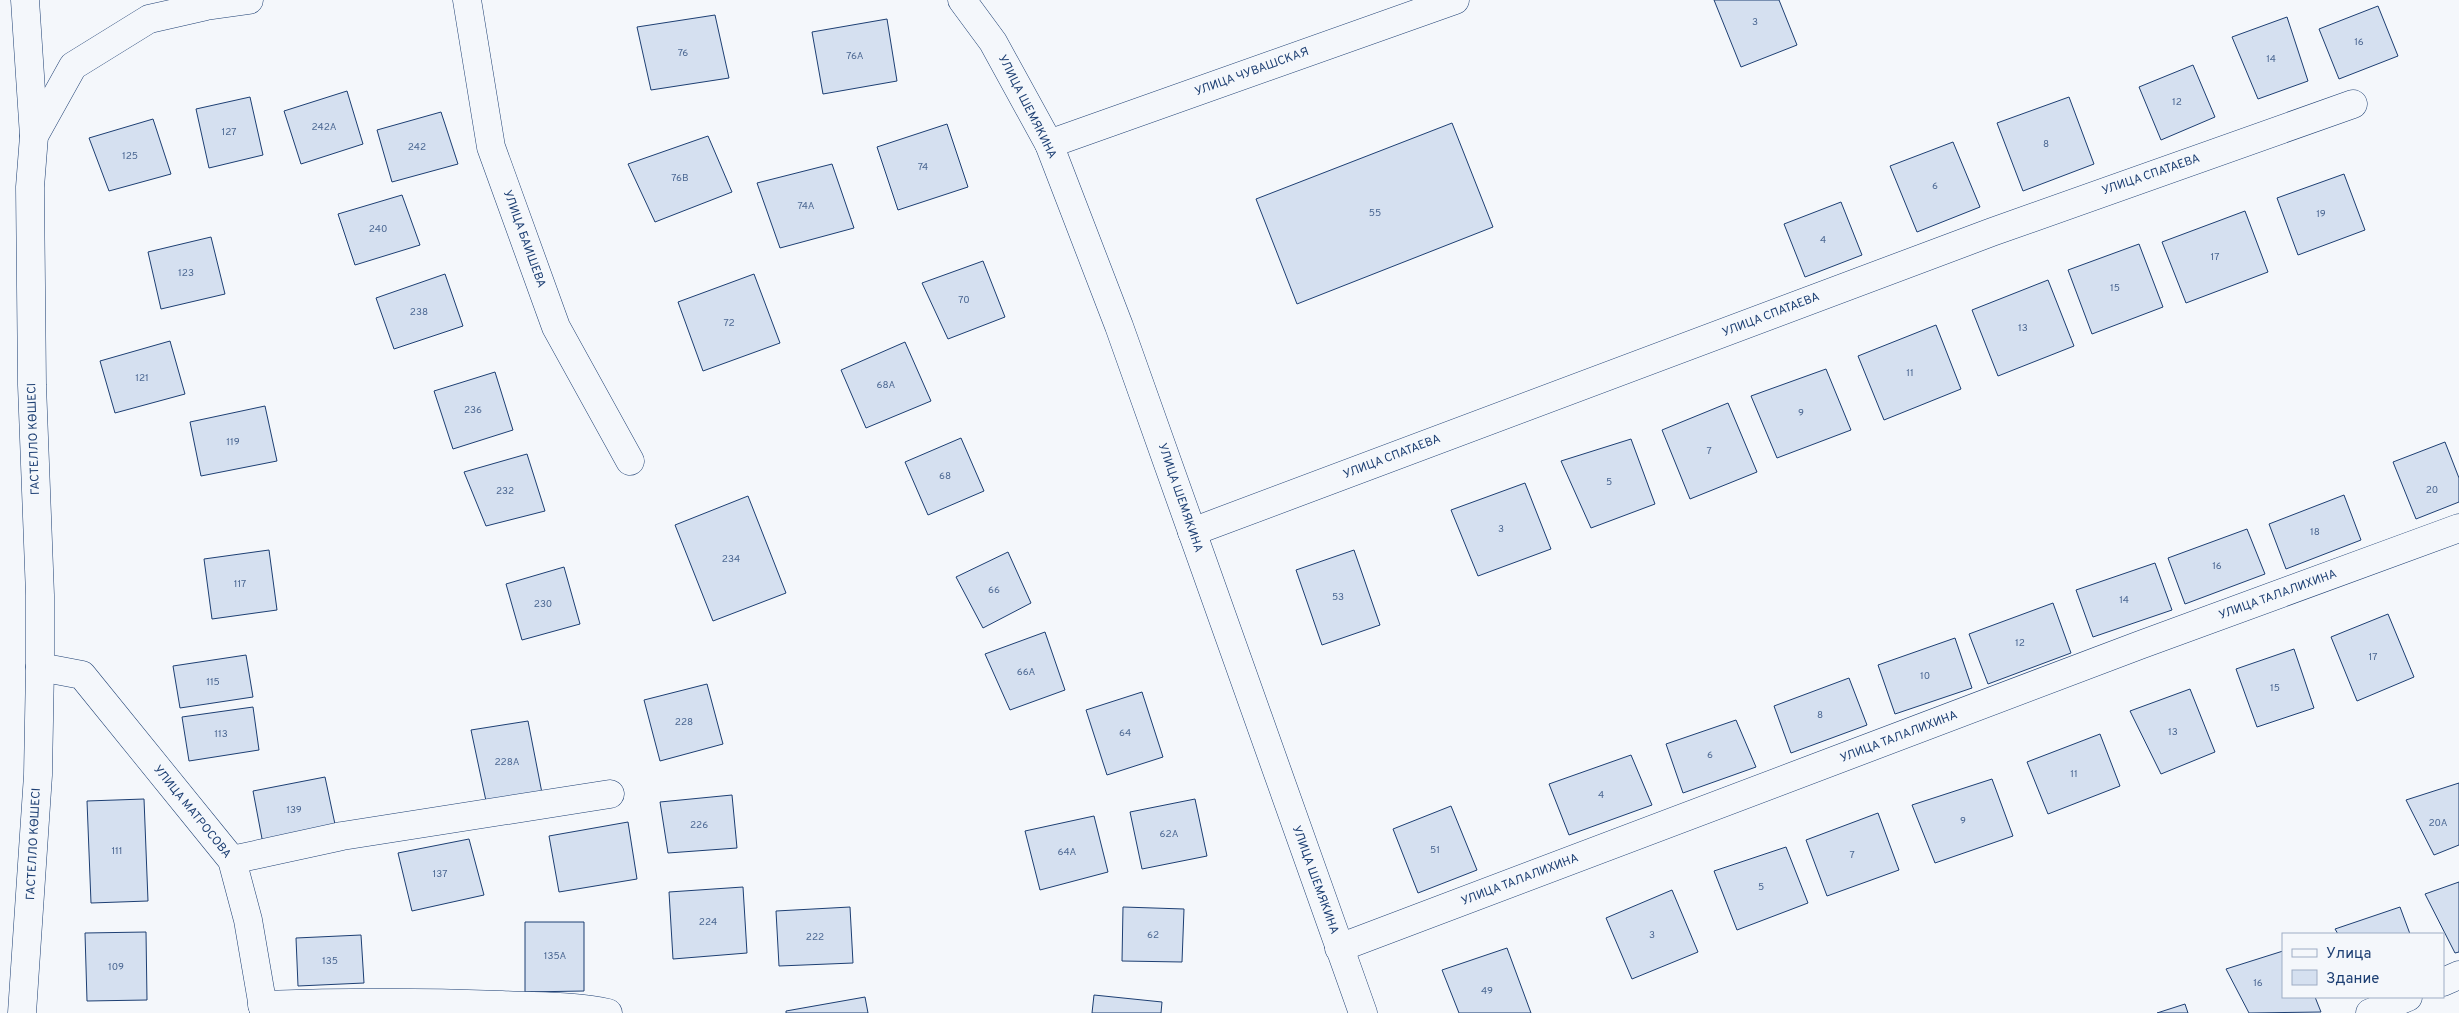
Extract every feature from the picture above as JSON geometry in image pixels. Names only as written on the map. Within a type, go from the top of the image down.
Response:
[{"type":"street","points":[[26,0],[34,136]]},
{"type":"street","name":"ГАСТЕЛЛО КӨШЕСІ","points":[[22,1013],[38,775],[40,667],[40,595],[32,385],[30,187],[34,136],[73,66],[149,18],[249,0]]},
{"type":"street","name":"УЛИЦА БАИШЕВА","points":[[468,0],[490,147],[556,327],[630,461]]},
{"type":"street","name":"УЛИЦА ШЕМЯКИНА","points":[[962,0],[993,42],[1049,144],[1119,326],[1363,1013]]},
{"type":"street","name":"УЛИЦА ЧУВАШСКАЯ","points":[[1049,144],[1455,0]]},
{"type":"street","name":"УЛИЦА СПАТАЕВА","points":[[1192,532],[1992,232],[2353,104]]},
{"type":"street","name":"УЛИЦА ТАЛАЛИХИНА","points":[[1339,948],[2140,645],[2459,528]]},
{"type":"street","name":"УЛИЦА МАТРОСОВА","points":[[40,667],[82,675],[232,860],[248,920],[263,1009]]},
{"type":"street","points":[[232,860],[342,836],[610,794]]},
{"type":"street","points":[[2444,982],[2459,975]]},
{"type":"street","points":[[2370,1013],[2406,998]]},
{"type":"street","points":[[263,1009],[356,1002],[484,1004],[588,1009],[608,1013]]},
{"type":"building","points":[[1714,0],[1779,0],[1797,45],[1741,67]]},
{"type":"building","points":[[2378,6],[2398,56],[2339,79],[2319,29]]},
{"type":"building","points":[[715,15],[729,78],[651,90],[637,27]]},
{"type":"building","points":[[2287,17],[2308,81],[2258,99],[2232,37]]},
{"type":"building","points":[[887,19],[897,81],[823,94],[812,32]]},
{"type":"building","points":[[2193,65],[2215,117],[2161,140],[2139,87]]},
{"type":"building","points":[[347,91],[363,144],[301,164],[284,111]]},
{"type":"building","points":[[250,97],[263,155],[209,168],[196,109]]},
{"type":"building","points":[[2069,97],[2094,164],[2023,191],[1997,123]]},
{"type":"building","points":[[441,112],[458,164],[392,182],[377,130]]},
{"type":"building","points":[[153,119],[171,174],[109,191],[89,138]]},
{"type":"building","points":[[1452,123],[1493,227],[1297,304],[1256,199]]},
{"type":"building","points":[[947,124],[968,187],[898,210],[877,147]]},
{"type":"building","points":[[708,136],[732,192],[655,222],[628,164]]},
{"type":"building","points":[[1953,142],[1980,207],[1917,232],[1890,166]]},
{"type":"building","points":[[832,164],[854,228],[780,248],[757,183]]},
{"type":"building","points":[[2344,174],[2365,230],[2298,255],[2277,198]]},
{"type":"building","points":[[402,195],[420,245],[355,265],[338,214]]},
{"type":"building","points":[[1841,202],[1862,255],[1805,277],[1784,224]]},
{"type":"building","points":[[2245,211],[2268,272],[2186,303],[2162,242]]},
{"type":"building","points":[[211,237],[225,294],[161,309],[148,252]]},
{"type":"building","points":[[2139,244],[2163,307],[2092,334],[2068,270]]},
{"type":"building","points":[[983,261],[1005,317],[948,339],[922,283]]},
{"type":"building","points":[[445,274],[463,326],[394,349],[376,298]]},
{"type":"building","points":[[754,274],[780,343],[703,371],[678,302]]},
{"type":"building","points":[[2048,280],[2074,346],[1998,376],[1972,310]]},
{"type":"building","points":[[1936,325],[1961,389],[1884,420],[1858,356]]},
{"type":"building","points":[[170,341],[185,394],[115,413],[100,361]]},
{"type":"building","points":[[905,342],[931,401],[866,428],[841,370]]},
{"type":"building","points":[[1826,369],[1851,430],[1777,458],[1751,396]]},
{"type":"building","points":[[495,372],[513,430],[453,449],[434,391]]},
{"type":"building","points":[[1728,403],[1757,472],[1690,499],[1662,430]]},
{"type":"building","points":[[265,406],[277,461],[201,476],[190,422]]},
{"type":"building","points":[[961,438],[984,491],[928,515],[905,462]]},
{"type":"building","points":[[1631,439],[1655,504],[1591,528],[1561,461]]},
{"type":"building","points":[[2445,442],[2459,478],[2459,502],[2416,519],[2393,462]]},
{"type":"building","points":[[527,454],[545,511],[486,526],[464,472]]},
{"type":"building","points":[[1525,483],[1551,549],[1478,576],[1451,510]]},
{"type":"building","points":[[2344,495],[2361,540],[2286,569],[2269,524]]},
{"type":"building","points":[[748,496],[786,593],[713,621],[675,525]]},
{"type":"building","points":[[2247,529],[2265,574],[2185,604],[2168,558]]},
{"type":"building","points":[[269,550],[277,610],[212,619],[204,559]]},
{"type":"building","points":[[1354,550],[1380,625],[1322,645],[1296,570]]},
{"type":"building","points":[[1008,552],[1031,603],[983,628],[956,577]]},
{"type":"building","points":[[2155,563],[2172,610],[2093,637],[2076,590]]},
{"type":"building","points":[[564,567],[580,624],[522,640],[506,584]]},
{"type":"building","points":[[2053,603],[2071,653],[1988,684],[1969,634]]},
{"type":"building","points":[[2388,614],[2414,677],[2357,701],[2331,637]]},
{"type":"building","points":[[1045,632],[1065,690],[1010,710],[985,654]]},
{"type":"building","points":[[1955,638],[1972,688],[1895,714],[1878,665]]},
{"type":"building","points":[[2294,649],[2314,708],[2257,727],[2236,669]]},
{"type":"building","points":[[246,655],[253,697],[180,708],[173,666]]},
{"type":"building","points":[[1849,678],[1867,725],[1791,753],[1774,706]]},
{"type":"building","points":[[707,684],[723,744],[660,761],[644,700]]},
{"type":"building","points":[[2190,689],[2215,752],[2161,774],[2130,711]]},
{"type":"building","points":[[1142,692],[1163,757],[1107,775],[1086,710]]},
{"type":"building","points":[[253,707],[259,750],[189,761],[182,717]]},
{"type":"building","points":[[1736,720],[1756,767],[1683,793],[1666,744]]},
{"type":"building","points":[[528,721],[542,793],[486,801],[471,730]]},
{"type":"building","points":[[2100,734],[2120,786],[2048,814],[2027,762]]},
{"type":"building","points":[[1631,755],[1652,805],[1569,835],[1549,784]]},
{"type":"building","points":[[325,777],[336,829],[263,844],[253,791]]},
{"type":"building","points":[[1992,779],[2013,836],[1935,863],[1912,805]]},
{"type":"building","points":[[2459,783],[2459,845],[2434,855],[2406,800]]},
{"type":"building","points":[[732,795],[737,848],[668,853],[660,802]]},
{"type":"building","points":[[144,799],[148,901],[91,903],[87,801]]},
{"type":"building","points":[[1195,799],[1207,856],[1142,869],[1130,812]]},
{"type":"building","points":[[1451,806],[1477,870],[1418,893],[1393,829]]},
{"type":"building","points":[[1878,813],[1899,870],[1827,896],[1806,840]]},
{"type":"building","points":[[1094,816],[1108,872],[1040,890],[1025,831]]},
{"type":"building","points":[[628,822],[637,879],[559,892],[549,836]]},
{"type":"building","points":[[469,839],[484,895],[412,911],[398,853]]},
{"type":"building","points":[[1786,847],[1808,903],[1737,930],[1714,871]]},
{"type":"building","points":[[2459,882],[2459,952],[2455,953],[2425,894]]},
{"type":"building","points":[[743,887],[747,953],[673,959],[669,892]]},
{"type":"building","points":[[1672,890],[1698,952],[1632,979],[1606,918]]},
{"type":"building","points":[[850,907],[853,963],[779,966],[776,911]]},
{"type":"building","points":[[1123,907],[1184,909],[1182,962],[1122,961]]},
{"type":"building","points":[[2400,907],[2410,933],[2337,933],[2335,929]]},
{"type":"building","points":[[525,922],[584,922],[584,991],[525,992]]},
{"type":"building","points":[[146,932],[147,1000],[87,1001],[85,933]]},
{"type":"building","points":[[361,935],[364,983],[298,986],[296,938]]},
{"type":"building","points":[[1507,948],[1531,1013],[1459,1013],[1442,970]]},
{"type":"building","points":[[2282,951],[2282,998],[2315,998],[2321,1012],[2249,1013],[2226,969]]},
{"type":"building","points":[[1094,995],[1162,1002],[1161,1013],[1092,1013]]},
{"type":"building","points":[[865,997],[868,1013],[786,1013],[786,1011]]},
{"type":"building","points":[[2185,1004],[2188,1013],[2157,1013]]}]
